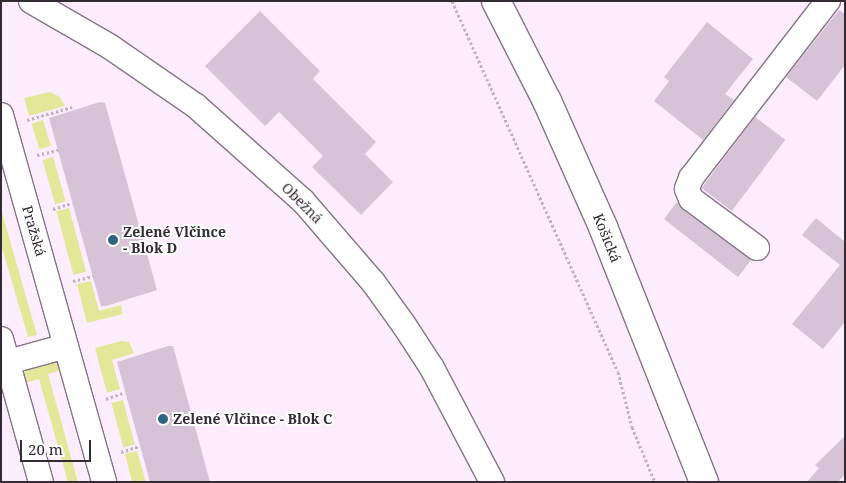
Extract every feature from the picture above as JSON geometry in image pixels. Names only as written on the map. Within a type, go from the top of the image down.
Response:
[{"type":"main road","name":"Košická","points":[[496,1],[546,101],[603,227],[704,482]]},
{"type":"street","name":"Obežná","points":[[31,1],[109,46],[196,106],[303,201],[373,282],[404,325],[432,368],[492,482]]},
{"type":"street","points":[[757,248],[691,199],[687,189],[691,178],[828,1]]},
{"type":"street","name":"Pražská","points":[[1,115],[104,482]]},
{"type":"street","points":[[1,339],[41,482]]},
{"type":"street","points":[[8,362],[66,346]]},
{"type":"path","points":[[452,1],[618,372],[632,427],[655,482]]},
{"type":"path","points":[[29,129],[27,120],[72,107]]},
{"type":"path","points":[[34,146],[40,164]]},
{"type":"path","points":[[37,155],[58,150]]},
{"type":"path","points":[[50,200],[55,218]]},
{"type":"path","points":[[53,209],[72,203]]},
{"type":"path","points":[[70,272],[75,290]]},
{"type":"path","points":[[72,281],[93,276]]},
{"type":"path","points":[[102,390],[108,408]]},
{"type":"path","points":[[105,399],[125,392]]},
{"type":"path","points":[[118,443],[122,459]]},
{"type":"path","points":[[120,452],[140,446]]},
{"type":"green space","points":[[50,92],[60,97],[65,106],[29,116],[24,98]]},
{"type":"green space","points":[[43,120],[51,146],[39,149],[32,124]]},
{"type":"green space","points":[[53,157],[66,201],[55,204],[42,160]]},
{"type":"green space","points":[[69,208],[86,272],[74,275],[56,211]]},
{"type":"green space","points":[[1,209],[37,335],[28,337],[1,244]]},
{"type":"green space","points":[[91,281],[99,311],[121,305],[123,314],[87,323],[77,284]]},
{"type":"green space","points":[[121,341],[129,342],[134,353],[112,360],[120,389],[107,393],[95,348]]},
{"type":"green space","points":[[56,360],[65,369],[48,374],[78,482],[68,482],[39,379],[22,384],[21,377],[28,367]]},
{"type":"green space","points":[[123,400],[135,444],[123,448],[111,403]]},
{"type":"green space","points":[[137,451],[146,482],[132,482],[125,454]]},
{"type":"building","points":[[839,10],[845,14],[845,65],[817,101],[786,77]]},
{"type":"building","points":[[260,11],[320,71],[313,79],[376,142],[365,154],[393,182],[361,215],[312,167],[323,156],[279,112],[265,126],[205,66]]},
{"type":"building","points":[[707,22],[753,59],[725,94],[734,100],[703,140],[654,101],[669,81],[664,77]]},
{"type":"building","name":"Zelené Vlčince - Blok D","points":[[100,102],[105,103],[157,290],[106,306],[101,306],[49,118]]},
{"type":"building","points":[[755,117],[785,140],[732,211],[701,188]]},
{"type":"building","points":[[677,202],[683,210],[751,260],[738,277],[664,219]]},
{"type":"building","points":[[816,218],[845,242],[845,322],[823,349],[792,324],[840,265],[802,235]]},
{"type":"building","name":"Zelené Vlčince - Blok C","points":[[173,346],[210,482],[150,482],[117,362]]},
{"type":"building","points":[[845,436],[845,474],[838,482],[807,482],[819,468],[815,465]]},
{"type":"place","name":"Zelené Vlčince - Blok D","points":[[113,240]]},
{"type":"place","name":"Zelené Vlčince - Blok C","points":[[163,419]]}]
